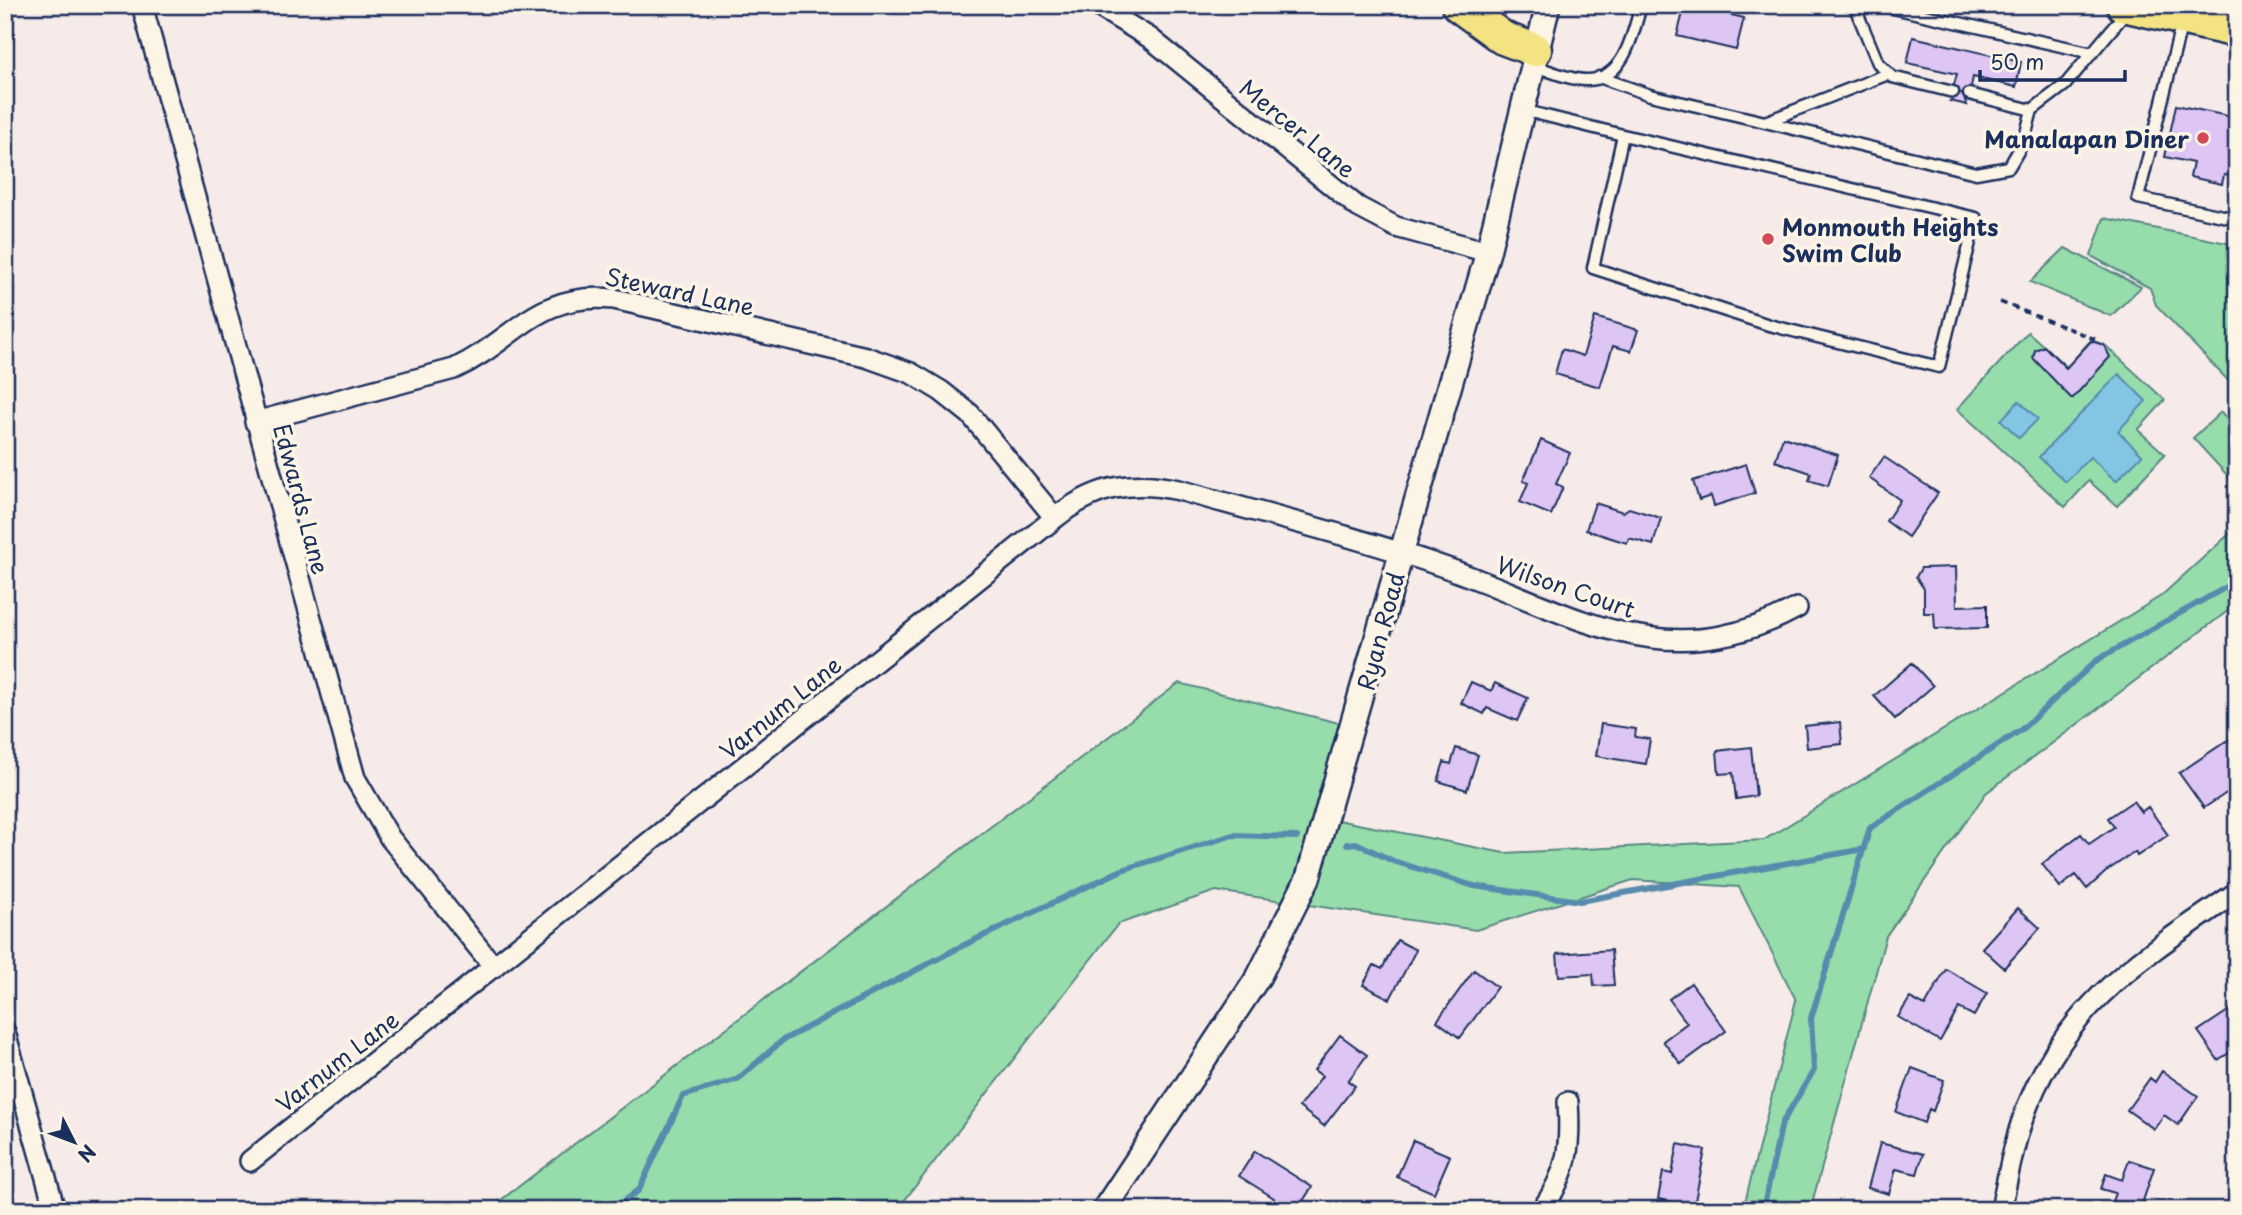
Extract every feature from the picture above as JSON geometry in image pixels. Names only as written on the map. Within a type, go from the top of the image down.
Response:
[{"type":"highway","points":[[1458,5],[1533,58]]},
{"type":"highway","points":[[2127,6],[2237,30]]},
{"type":"street","name":"Edwards Lane","points":[[142,5],[355,778],[390,838],[494,967]]},
{"type":"street","name":"Mercer Lane","points":[[1096,5],[1150,38],[1358,207],[1396,226],[1488,252]]},
{"type":"street","name":"Ryan Road","points":[[1104,1210],[1259,976],[1291,918],[1320,844],[1488,252],[1548,5]]},
{"type":"street","name":"Steward Lane","points":[[255,422],[454,369],[478,358],[548,307],[578,298],[614,299],[866,357],[911,373],[941,391],[970,414],[1055,518]]},
{"type":"street","name":"Varnum Lane","points":[[250,1161],[1075,503],[1116,485],[1155,484],[1401,554]]},
{"type":"street","name":"Wilson Court","points":[[1401,554],[1444,567],[1608,631],[1641,638],[1679,639],[1745,632],[1797,608]]},
{"type":"street","points":[[2001,1210],[2021,1123],[2042,1075],[2068,1031],[2120,974],[2237,892]]},
{"type":"street","points":[[5,1032],[55,1210]]},
{"type":"street","points":[[1542,1210],[1560,1182],[1567,1163],[1570,1133],[1568,1102]]},
{"type":"lane","points":[[1533,58],[1586,80],[1607,75],[1620,62],[1630,42],[1641,5]]},
{"type":"lane","points":[[1854,5],[1878,63],[1888,74],[1952,92]]},
{"type":"lane","points":[[1880,5],[2092,53]]},
{"type":"lane","points":[[1600,77],[1650,95],[1976,173],[2009,167],[2024,141],[2032,110],[2065,85],[2127,6]]},
{"type":"lane","points":[[2183,19],[2138,198],[2237,219]]},
{"type":"lane","points":[[1765,122],[1888,74]]},
{"type":"lane","points":[[1969,94],[2032,110]]},
{"type":"lane","points":[[1521,110],[1976,218],[1940,367],[1769,325],[1593,268],[1623,135]]},
{"type":"path","points":[[2000,302],[2095,339]]},
{"type":"green space","points":[[2104,218],[2237,245],[2237,296],[2232,303],[2237,309],[2237,390],[2156,305],[2150,288],[2091,256]]},
{"type":"green space","points":[[2065,248],[2141,287],[2111,316],[2030,282]]},
{"type":"green space","points":[[2028,332],[2067,367],[2091,340],[2105,345],[2165,400],[2138,430],[2165,454],[2117,506],[2089,481],[2065,507],[1957,409]]},
{"type":"green space","points":[[2221,412],[2237,430],[2237,486],[2193,438]]},
{"type":"green space","points":[[2237,527],[2237,604],[1986,793],[1886,936],[1810,1210],[1743,1210],[1796,1000],[1739,887],[1633,880],[1476,930],[1216,891],[1118,924],[897,1210],[488,1210],[1179,683],[1351,726],[1327,818],[1504,853],[1764,840],[2161,596]]},
{"type":"water","points":[[2119,374],[2146,401],[2118,431],[2142,455],[2116,481],[2090,457],[2066,482],[2039,457]]},
{"type":"water","points":[[2019,401],[2038,419],[2019,438],[2001,420]]},
{"type":"building","points":[[1685,5],[1716,5],[1715,11],[1744,18],[1736,50],[1677,36]]},
{"type":"building","points":[[1913,37],[2021,62],[2016,87],[1973,77],[1971,87],[1962,93],[1967,105],[1950,101],[1960,93],[1954,85],[1957,74],[1907,63]]},
{"type":"building","name":"Manalapan Diner","points":[[2176,105],[2237,118],[2237,177],[2224,175],[2222,184],[2190,177],[2193,163],[2165,157]]},
{"type":"building","points":[[1595,317],[1638,330],[1631,351],[1613,346],[1600,387],[1555,374],[1562,349],[1583,356]]},
{"type":"building","points":[[2091,341],[2104,345],[2110,357],[2072,399],[2033,358],[2035,350],[2044,346],[2066,368]]},
{"type":"building","points":[[1783,437],[1838,455],[1828,486],[1809,480],[1811,473],[1775,461]]},
{"type":"building","points":[[1541,440],[1570,453],[1556,484],[1563,487],[1551,515],[1520,502],[1528,483],[1523,481]]},
{"type":"building","points":[[1884,457],[1938,493],[1908,537],[1886,521],[1900,500],[1869,478]]},
{"type":"building","points":[[1746,464],[1755,493],[1714,506],[1711,496],[1699,500],[1693,481]]},
{"type":"building","points":[[1595,503],[1623,512],[1629,508],[1661,518],[1653,545],[1629,538],[1627,543],[1586,530]]},
{"type":"building","points":[[1956,567],[1957,606],[1987,605],[1987,628],[1935,629],[1934,613],[1924,613],[1924,589],[1916,577],[1921,568]]},
{"type":"building","points":[[1912,663],[1933,686],[1895,719],[1874,696]]},
{"type":"building","points":[[1471,682],[1491,691],[1495,683],[1528,698],[1517,721],[1487,708],[1484,714],[1461,703]]},
{"type":"building","points":[[1840,722],[1842,744],[1807,748],[1805,726]]},
{"type":"building","points":[[1601,724],[1636,729],[1635,737],[1650,739],[1646,764],[1596,756]]},
{"type":"building","points":[[2237,734],[2237,786],[2204,808],[2179,773]]},
{"type":"building","points":[[1751,747],[1756,796],[1736,799],[1733,773],[1719,774],[1717,751]]},
{"type":"building","points":[[1456,748],[1478,755],[1467,790],[1438,781],[1444,762],[1451,764]]},
{"type":"building","points":[[2133,801],[2141,812],[2148,807],[2168,835],[2137,856],[2135,852],[2108,870],[2087,889],[2076,875],[2060,887],[2042,864],[2081,834],[2089,844],[2114,827],[2108,818]]},
{"type":"building","points":[[2018,908],[2040,928],[2004,968],[1982,948]]},
{"type":"building","points":[[1397,940],[1416,950],[1390,999],[1363,985],[1374,965],[1382,969]]},
{"type":"building","points":[[1611,950],[1614,985],[1594,986],[1593,974],[1559,976],[1557,954]]},
{"type":"building","points":[[1946,969],[1987,993],[1974,1016],[1959,1008],[1940,1041],[1898,1017],[1910,998],[1925,1006]]},
{"type":"building","points":[[1474,970],[1497,987],[1460,1038],[1437,1021]]},
{"type":"building","points":[[1691,983],[1726,1031],[1681,1064],[1663,1041],[1687,1023],[1669,999]]},
{"type":"building","points":[[2237,1005],[2237,1048],[2218,1060],[2198,1031]]},
{"type":"building","points":[[1340,1035],[1367,1055],[1348,1081],[1355,1086],[1324,1126],[1299,1107],[1322,1076],[1314,1070]]},
{"type":"building","points":[[1912,1068],[1944,1080],[1933,1111],[1929,1109],[1924,1123],[1896,1112]]},
{"type":"building","points":[[2162,1071],[2198,1096],[2178,1125],[2164,1115],[2154,1129],[2127,1110],[2150,1078],[2155,1082]]},
{"type":"building","points":[[1413,1140],[1450,1156],[1434,1193],[1397,1177]]},
{"type":"building","points":[[1880,1143],[1923,1154],[1917,1174],[1896,1169],[1889,1194],[1868,1188]]},
{"type":"building","points":[[1678,1144],[1705,1150],[1694,1206],[1658,1199],[1663,1172],[1672,1174]]},
{"type":"building","points":[[1255,1151],[1312,1187],[1297,1210],[1267,1210],[1274,1198],[1239,1176]]},
{"type":"building","points":[[2129,1160],[2154,1168],[2140,1210],[2111,1204],[2115,1193],[2101,1189],[2106,1174],[2122,1180]]},
{"type":"waterway","points":[[1763,1210],[1782,1123],[1814,1070],[1811,1018],[1870,828],[2021,730],[2097,660],[2237,581]]},
{"type":"waterway","points":[[613,1210],[639,1190],[683,1096],[738,1079],[783,1040],[960,947],[1122,870],[1233,835],[1297,837]]},
{"type":"waterway","points":[[1347,844],[1356,843],[1393,861],[1474,886],[1580,901],[1864,849]]},
{"type":"place","name":"Manalapan Diner","points":[[2203,138]]},
{"type":"place","name":"Monmouth Heights Swim Club","points":[[1768,239]]}]
